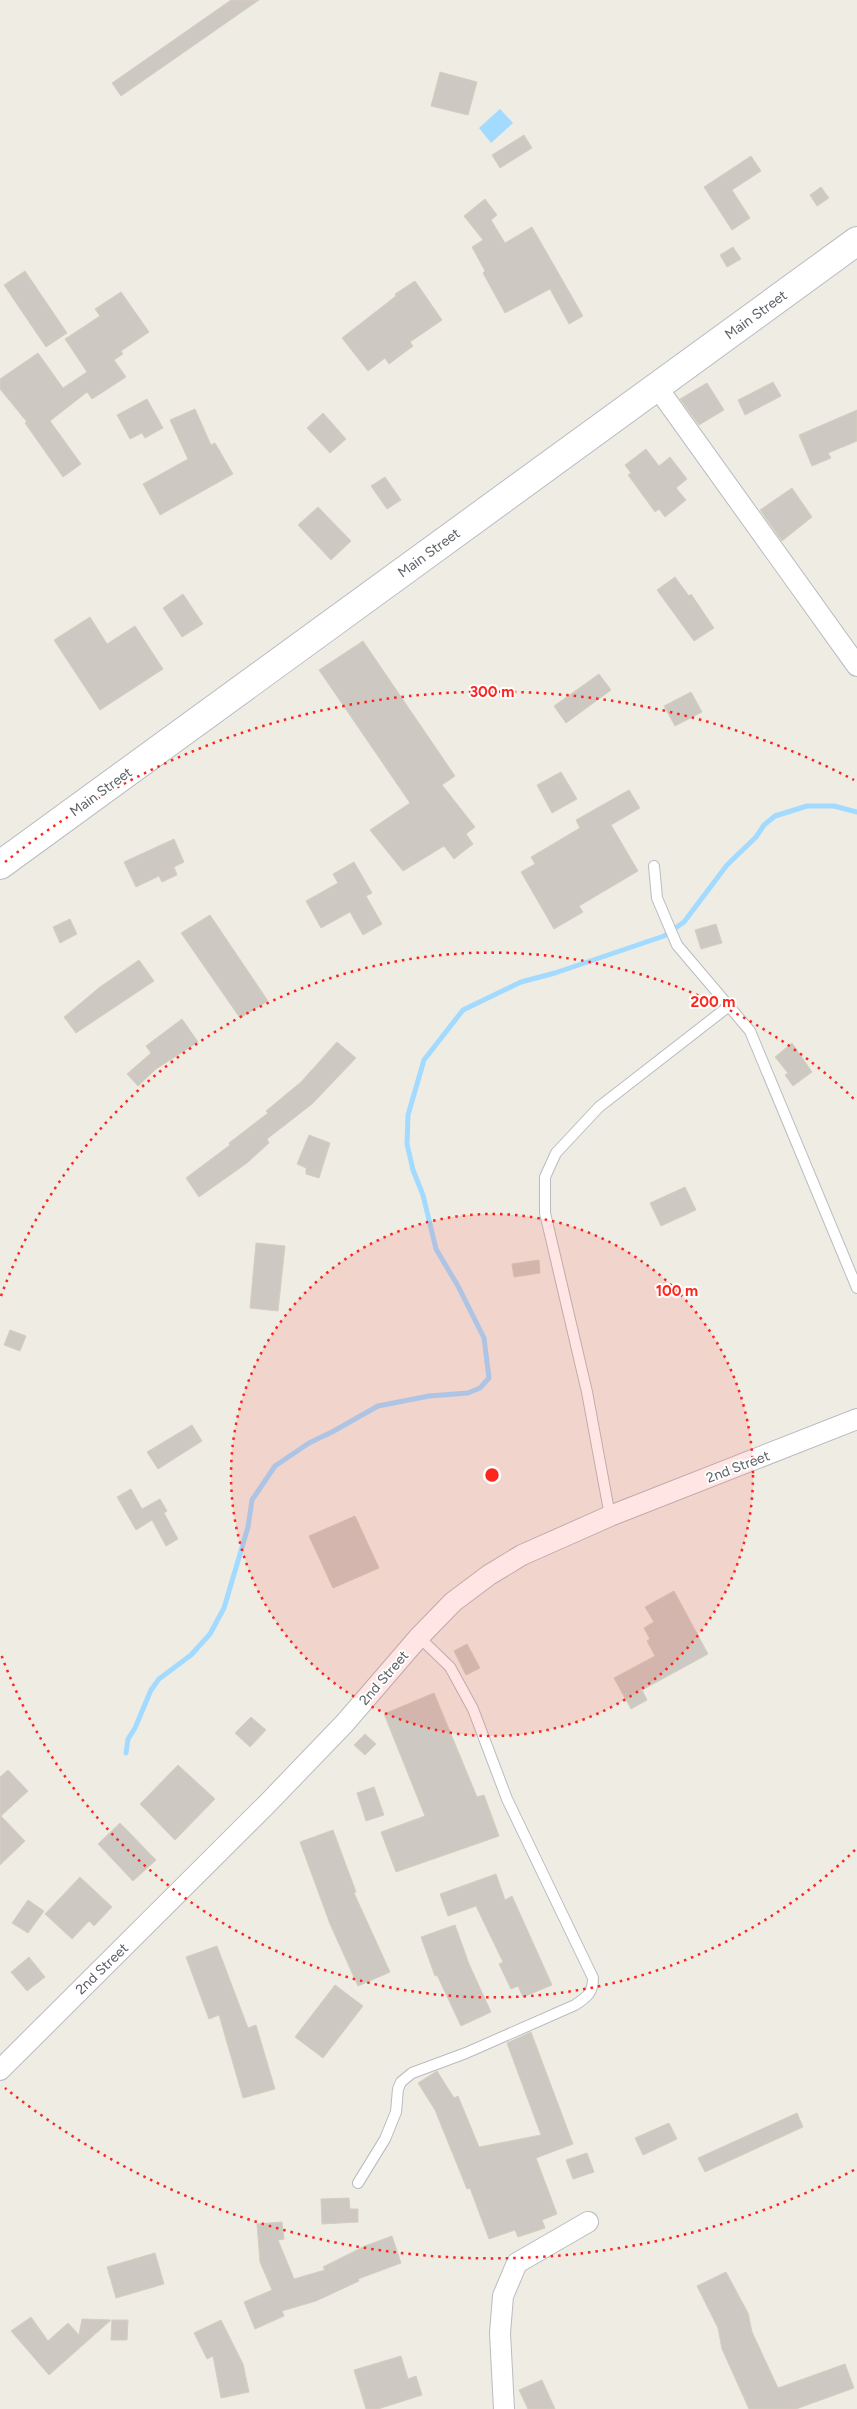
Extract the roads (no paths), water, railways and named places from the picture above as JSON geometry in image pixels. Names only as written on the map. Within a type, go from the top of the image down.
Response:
[{"type":"main road","name":"Main Street","points":[[0,866],[857,241]]},
{"type":"street","points":[[657,387],[857,666]]},
{"type":"street","name":"2nd Street","points":[[0,2070],[280,1791],[344,1724],[453,1602],[489,1575],[522,1555],[610,1516],[857,1419]]},
{"type":"street","points":[[504,2409],[500,2324],[503,2296],[517,2263],[588,2222]]},
{"type":"lane","points":[[654,866],[657,898],[677,945],[750,1031],[857,1288]]},
{"type":"lane","points":[[610,1516],[587,1392],[546,1213],[546,1177],[556,1153],[599,1107],[729,1006]]},
{"type":"lane","points":[[358,2183],[385,2139],[396,2112],[398,2089],[401,2082],[412,2073],[466,2053],[575,2005],[588,1997],[593,1989],[593,1978],[507,1799],[473,1709],[450,1667],[419,1638]]},
{"type":"water","points":[[500,109],[513,123],[491,143],[479,128]]},
{"type":"waterway","points":[[126,1753],[128,1739],[135,1728],[151,1690],[159,1679],[191,1655],[210,1634],[224,1608],[248,1527],[252,1500],[275,1466],[309,1443],[378,1406],[429,1396],[468,1393],[480,1388],[489,1378],[484,1338],[458,1286],[436,1249],[423,1195],[413,1170],[407,1144],[408,1115],[424,1060],[463,1010],[521,982],[555,973],[664,936],[684,922],[727,865],[756,837],[764,825],[775,816],[807,806],[834,806],[857,812]]}]
